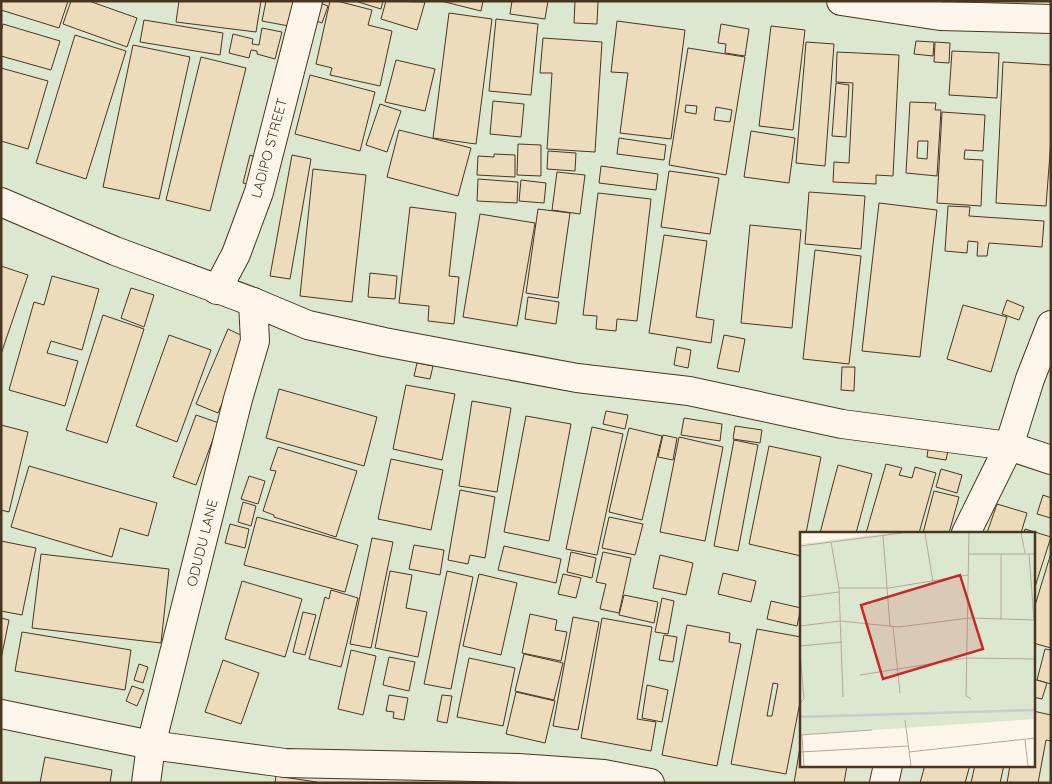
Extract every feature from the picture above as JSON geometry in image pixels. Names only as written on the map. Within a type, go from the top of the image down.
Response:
[{"type":"street","name":"LADIPO STREET","points":[[217,290],[236,254],[259,192],[308,1]]},
{"type":"street","points":[[841,1],[940,16],[1051,19]]},
{"type":"street","points":[[1,202],[115,251],[253,302],[308,325],[384,342],[577,378],[689,391],[842,424],[1009,446],[1051,460]]},
{"type":"street","name":"ODUDU LANE","points":[[146,783],[151,745],[238,399],[255,341],[253,302]]},
{"type":"street","points":[[966,532],[1009,446],[1030,379],[1051,325]]},
{"type":"street","points":[[1,714],[151,745],[285,763],[518,768],[604,774],[650,783]]},
{"type":"street","points":[[884,783],[888,766]]},
{"type":"green space","points":[[1,1],[1051,1],[1051,783],[1,783]]},
{"type":"building","points":[[1,1],[68,1],[59,28],[1,10]]},
{"type":"building","points":[[71,1],[89,1],[137,18],[127,47],[63,24]]},
{"type":"building","points":[[179,1],[261,1],[256,32],[176,22]]},
{"type":"building","points":[[266,1],[299,1],[294,27],[262,21]]},
{"type":"building","points":[[330,1],[372,10],[368,25],[392,31],[380,86],[330,75],[332,68],[316,64]]},
{"type":"building","points":[[355,1],[383,1],[381,9]]},
{"type":"building","points":[[386,1],[425,2],[417,30],[381,19]]},
{"type":"building","points":[[441,1],[483,1],[481,11]]},
{"type":"building","points":[[512,1],[548,1],[545,19],[510,14]]},
{"type":"building","points":[[575,1],[598,1],[597,24],[574,23]]},
{"type":"building","points":[[320,3],[328,6],[322,23],[314,20]]},
{"type":"building","points":[[449,13],[492,19],[476,144],[433,138]]},
{"type":"building","points":[[496,19],[538,24],[531,95],[489,91]]},
{"type":"building","points":[[144,20],[223,33],[220,55],[140,42]]},
{"type":"building","points":[[617,21],[685,30],[671,139],[620,133],[628,73],[611,72]]},
{"type":"building","points":[[3,24],[60,41],[51,70],[1,56]]},
{"type":"building","points":[[721,24],[749,29],[745,56],[725,53],[726,44],[718,43]]},
{"type":"building","points":[[771,26],[805,30],[793,130],[759,126]]},
{"type":"building","points":[[262,28],[282,32],[275,59],[257,54],[257,51],[251,50],[249,58],[229,53],[233,34],[253,39],[252,44],[259,45]]},
{"type":"building","points":[[75,35],[126,51],[86,179],[36,163]]},
{"type":"building","points":[[543,38],[602,42],[595,152],[547,149],[552,73],[540,73]]},
{"type":"building","points":[[916,41],[934,42],[933,56],[914,54]]},
{"type":"building","points":[[806,42],[834,44],[825,166],[796,163]]},
{"type":"building","points":[[935,42],[950,43],[949,63],[934,62]]},
{"type":"building","points":[[133,45],[190,57],[159,199],[103,187]]},
{"type":"building","points":[[688,48],[745,57],[726,175],[669,165]],"holes":[[[686,105],[697,106],[696,114],[685,112]],[[716,107],[732,110],[730,122],[714,120]]]},
{"type":"building","points":[[952,51],[999,53],[997,98],[949,95]]},
{"type":"building","points":[[837,52],[899,55],[893,176],[876,175],[876,184],[833,182],[834,162],[849,163],[853,83],[836,82]]},
{"type":"building","points":[[201,57],[246,68],[210,211],[166,200]]},
{"type":"building","points":[[396,60],[435,69],[425,111],[385,102]]},
{"type":"building","points":[[1003,62],[1051,65],[1051,140],[1046,206],[996,203]]},
{"type":"building","points":[[1,68],[48,81],[28,149],[1,141]]},
{"type":"building","points":[[310,75],[375,92],[360,151],[295,134]]},
{"type":"building","points":[[836,83],[849,85],[846,137],[832,136]]},
{"type":"building","points":[[493,101],[524,104],[521,137],[490,134]]},
{"type":"building","points":[[910,102],[936,103],[935,110],[941,110],[937,176],[906,173]],"holes":[[[918,141],[928,141],[927,159],[917,158]]]},
{"type":"building","points":[[380,104],[401,111],[387,152],[366,145]]},
{"type":"building","points":[[942,112],[985,115],[983,151],[965,150],[964,159],[983,160],[981,206],[937,203]]},
{"type":"building","points":[[399,130],[471,148],[458,196],[387,177]]},
{"type":"building","points":[[751,131],[795,138],[789,183],[744,177]]},
{"type":"building","points":[[619,138],[666,145],[664,160],[617,154]]},
{"type":"building","points":[[518,144],[541,145],[541,176],[517,175]]},
{"type":"building","points":[[548,151],[576,153],[575,171],[547,169]]},
{"type":"building","points":[[494,154],[515,155],[515,177],[477,175],[478,156],[494,157]]},
{"type":"building","points":[[250,155],[259,158],[253,185],[243,183]]},
{"type":"building","points":[[292,155],[311,159],[290,279],[270,276]]},
{"type":"building","points":[[601,166],[658,174],[656,190],[599,183]]},
{"type":"building","points":[[313,169],[366,175],[352,302],[300,296]]},
{"type":"building","points":[[669,171],[719,178],[710,234],[661,227]]},
{"type":"building","points":[[557,172],[585,175],[580,214],[552,210]]},
{"type":"building","points":[[478,179],[518,182],[517,203],[477,201]]},
{"type":"building","points":[[521,180],[546,183],[544,203],[519,201]]},
{"type":"building","points":[[809,192],[865,196],[861,249],[805,244]]},
{"type":"building","points":[[598,193],[651,199],[637,321],[617,319],[616,331],[596,329],[597,316],[583,315]]},
{"type":"building","points":[[879,203],[937,210],[920,357],[862,351]]},
{"type":"building","points":[[948,206],[970,207],[969,216],[1044,221],[1042,247],[989,243],[987,256],[977,256],[978,242],[968,241],[967,253],[945,251]]},
{"type":"building","points":[[410,207],[456,213],[449,276],[459,277],[454,324],[428,321],[429,306],[399,303]]},
{"type":"building","points":[[538,209],[570,213],[558,298],[526,293]]},
{"type":"building","points":[[480,214],[535,223],[517,326],[463,317]]},
{"type":"building","points":[[750,225],[801,230],[792,328],[741,323]]},
{"type":"building","points":[[664,235],[707,241],[696,317],[714,320],[711,343],[649,333]]},
{"type":"building","points":[[815,250],[861,256],[849,364],[803,359]]},
{"type":"building","points":[[1,266],[28,275],[1,354]]},
{"type":"building","points":[[370,273],[397,276],[395,299],[368,297]]},
{"type":"building","points":[[52,276],[99,289],[82,350],[51,341],[47,353],[78,361],[65,406],[9,390],[34,302],[44,305]]},
{"type":"building","points":[[131,288],[154,295],[144,327],[121,318]]},
{"type":"building","points":[[528,297],[559,302],[556,324],[525,319]]},
{"type":"building","points":[[1007,300],[1024,307],[1019,320],[1002,314]]},
{"type":"building","points":[[963,305],[1007,317],[991,372],[947,359]]},
{"type":"building","points":[[103,315],[144,329],[107,443],[66,430]]},
{"type":"building","points":[[228,329],[249,339],[218,413],[196,404]]},
{"type":"building","points":[[169,335],[211,350],[177,442],[136,426]]},
{"type":"building","points":[[724,335],[745,339],[739,372],[717,368]]},
{"type":"building","points":[[677,347],[691,350],[688,368],[674,365]]},
{"type":"building","points":[[417,363],[433,366],[430,379],[414,376]]},
{"type":"building","points":[[842,367],[855,367],[854,391],[841,390]]},
{"type":"building","points":[[406,385],[455,394],[442,460],[393,449]]},
{"type":"building","points":[[279,389],[377,417],[364,466],[266,438]]},
{"type":"building","points":[[472,401],[511,408],[497,492],[459,486]]},
{"type":"building","points":[[606,411],[628,415],[625,429],[603,424]]},
{"type":"building","points":[[196,415],[219,423],[196,485],[173,477]]},
{"type":"building","points":[[526,416],[571,424],[549,541],[504,532]]},
{"type":"building","points":[[684,418],[722,424],[720,441],[681,435]]},
{"type":"building","points":[[1,425],[28,432],[9,512],[1,510]]},
{"type":"building","points":[[735,426],[762,430],[760,443],[733,439]]},
{"type":"building","points":[[592,427],[623,434],[597,555],[566,549]]},
{"type":"building","points":[[629,428],[662,436],[642,520],[609,512]]},
{"type":"building","points":[[663,435],[677,438],[673,460],[658,457]]},
{"type":"building","points":[[679,437],[723,447],[705,541],[660,532]]},
{"type":"building","points":[[734,440],[758,445],[738,551],[714,546]]},
{"type":"building","points":[[929,442],[949,445],[946,460],[927,457]]},
{"type":"building","points":[[769,446],[821,457],[806,532],[800,532],[800,556],[749,544]]},
{"type":"building","points":[[278,447],[357,471],[336,537],[274,517],[274,515],[263,511],[276,471],[270,470]]},
{"type":"building","points":[[391,459],[443,470],[431,530],[378,519]]},
{"type":"building","points":[[886,464],[902,468],[899,475],[912,478],[915,467],[936,473],[919,532],[866,532]]},
{"type":"building","points":[[838,465],[872,474],[856,532],[820,532]]},
{"type":"building","points":[[29,466],[157,503],[148,536],[120,528],[112,557],[11,527]]},
{"type":"building","points":[[941,469],[962,475],[957,493],[936,487]]},
{"type":"building","points":[[249,476],[265,481],[258,504],[241,499]]},
{"type":"building","points":[[460,490],[495,497],[485,558],[470,555],[468,564],[448,560]]},
{"type":"building","points":[[934,491],[959,497],[949,532],[923,532]]},
{"type":"building","points":[[1043,495],[1051,498],[1051,518],[1037,514]]},
{"type":"building","points":[[243,502],[256,506],[251,526],[238,522]]},
{"type":"building","points":[[997,504],[1027,513],[1021,532],[987,532]]},
{"type":"building","points":[[257,517],[358,545],[345,592],[244,565]]},
{"type":"building","points":[[609,517],[643,524],[635,555],[602,548]]},
{"type":"building","points":[[230,524],[249,529],[245,548],[225,543]]},
{"type":"building","points":[[1025,529],[1051,537],[1034,590],[1034,532],[1024,532]]},
{"type":"building","points":[[372,538],[393,542],[371,648],[350,644]]},
{"type":"building","points":[[1,541],[36,548],[22,615],[1,611]]},
{"type":"building","points":[[414,545],[444,550],[440,575],[409,569]]},
{"type":"building","points":[[504,546],[561,559],[556,583],[498,570]]},
{"type":"building","points":[[571,552],[596,558],[592,578],[567,572]]},
{"type":"building","points":[[603,552],[631,558],[619,613],[600,609],[606,584],[596,582]]},
{"type":"building","points":[[1051,553],[1051,648],[1034,643],[1034,609]]},
{"type":"building","points":[[41,554],[169,569],[161,643],[32,628]]},
{"type":"building","points":[[660,555],[693,563],[686,595],[653,588]]},
{"type":"building","points":[[390,571],[412,575],[406,608],[427,612],[418,657],[375,648]]},
{"type":"building","points":[[447,571],[473,577],[451,689],[424,684]]},
{"type":"building","points":[[723,573],[756,581],[751,602],[718,594]]},
{"type":"building","points":[[479,574],[517,583],[501,655],[463,646]]},
{"type":"building","points":[[563,574],[581,578],[576,598],[558,594]]},
{"type":"building","points":[[242,581],[302,599],[285,657],[225,639]]},
{"type":"building","points":[[331,590],[358,598],[341,667],[309,659],[325,597],[329,599]]},
{"type":"building","points":[[624,595],[658,602],[654,623],[619,615]]},
{"type":"building","points":[[662,598],[674,601],[668,634],[655,632]]},
{"type":"building","points":[[771,601],[800,608],[797,626],[767,619]]},
{"type":"building","points":[[303,612],[316,615],[305,655],[293,652]]},
{"type":"building","points":[[530,614],[557,620],[555,630],[567,632],[561,661],[522,653]]},
{"type":"building","points":[[573,617],[599,622],[578,730],[553,726]]},
{"type":"building","points":[[1,618],[9,620],[1,659]]},
{"type":"building","points":[[602,618],[652,627],[637,719],[656,722],[651,751],[581,738]]},
{"type":"building","points":[[687,625],[730,633],[729,642],[741,644],[717,766],[662,755]]},
{"type":"building","points":[[757,629],[800,637],[800,702],[786,774],[731,764]],"holes":[[[773,683],[778,684],[772,716],[767,716]]]},
{"type":"building","points":[[22,632],[131,650],[125,690],[15,671]]},
{"type":"building","points":[[664,635],[677,637],[673,662],[659,660]]},
{"type":"building","points":[[1045,649],[1051,650],[1051,684],[1037,680]]},
{"type":"building","points":[[351,650],[376,656],[363,715],[338,709]]},
{"type":"building","points":[[524,654],[563,663],[554,700],[515,691]]},
{"type":"building","points":[[389,657],[415,662],[409,691],[383,685]]},
{"type":"building","points":[[469,658],[515,668],[503,726],[457,717]]},
{"type":"building","points":[[223,660],[259,673],[241,724],[205,712]]},
{"type":"building","points":[[139,664],[148,667],[143,683],[134,680]]},
{"type":"building","points":[[1034,679],[1047,683],[1042,699],[1034,697]]},
{"type":"building","points":[[647,685],[668,690],[662,722],[642,718]]},
{"type":"building","points":[[132,686],[144,690],[137,706],[126,701]]},
{"type":"building","points":[[516,692],[555,701],[545,743],[506,734]]},
{"type":"building","points":[[389,695],[408,698],[404,720],[393,718],[394,712],[386,711]]},
{"type":"building","points":[[442,695],[452,696],[447,723],[437,721]]},
{"type":"building","points":[[1034,711],[1051,715],[1051,741],[1046,740],[1038,783],[1007,783],[1010,766],[1034,766]]},
{"type":"building","points":[[800,747],[800,766],[847,766],[844,783],[794,783]]},
{"type":"building","points":[[45,757],[112,770],[110,783],[40,783]]},
{"type":"building","points":[[925,766],[970,766],[965,783],[920,783]]},
{"type":"building","points":[[975,766],[1004,766],[1000,783],[971,783]]},
{"type":"building","points":[[276,776],[317,782],[317,783],[275,783]]}]
